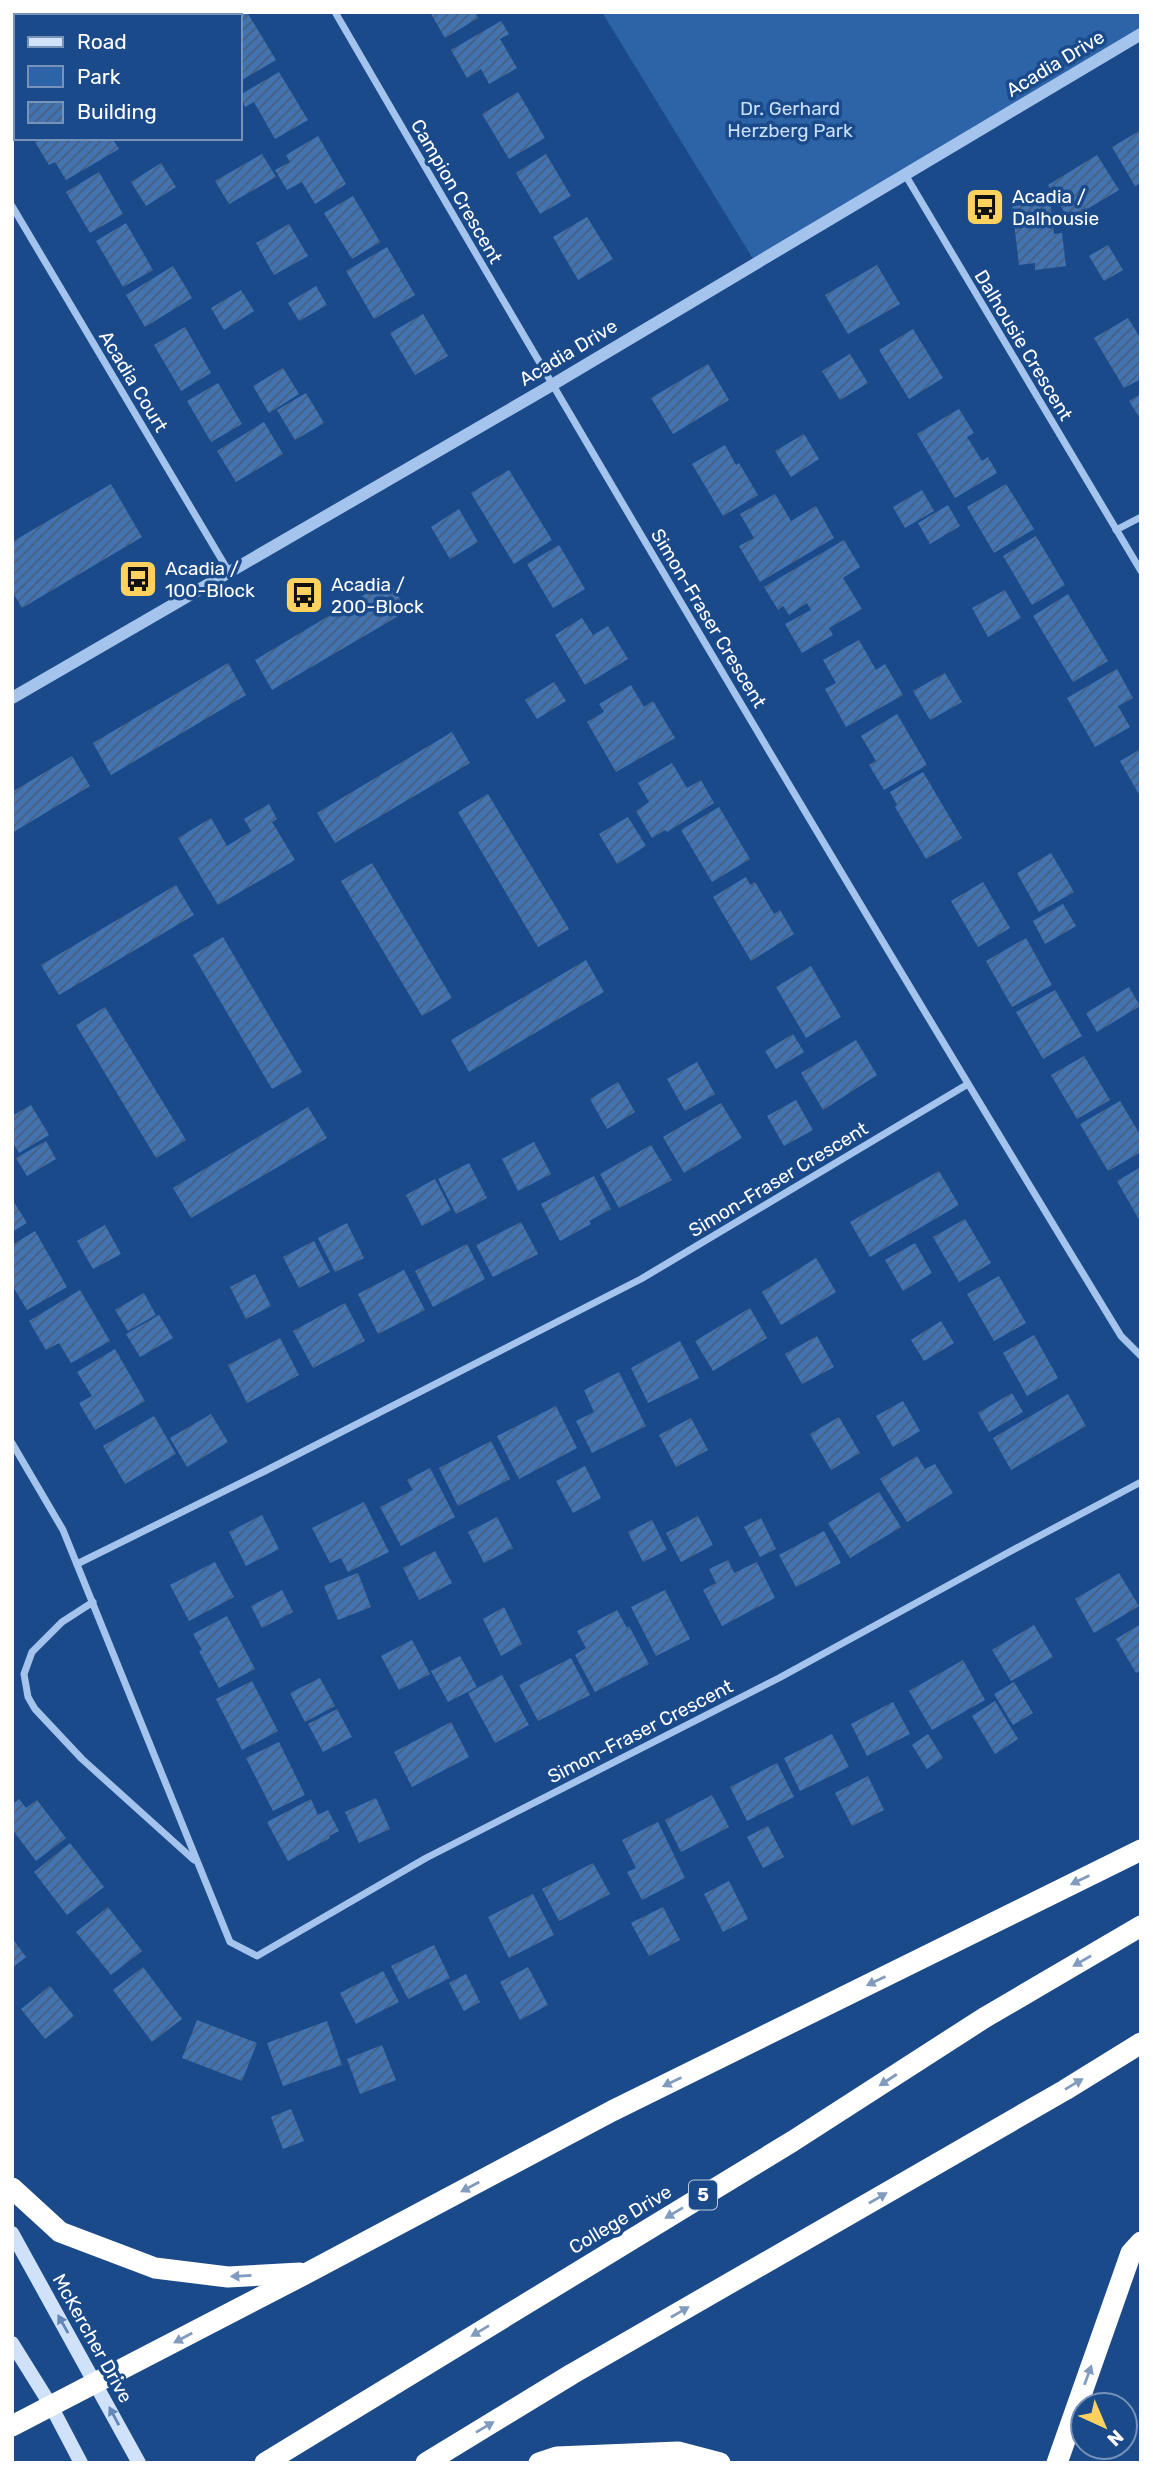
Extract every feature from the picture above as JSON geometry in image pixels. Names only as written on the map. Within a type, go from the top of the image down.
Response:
[{"type":"highway","points":[[12,2426],[612,2111],[1141,1850]]},
{"type":"highway","name":"College Drive","points":[[265,2463],[793,2141],[984,2018],[1141,1926]]},
{"type":"highway","points":[[426,2463],[572,2374],[1065,2090],[1141,2043]]},
{"type":"highway","points":[[12,2188],[60,2232],[155,2268],[228,2277],[309,2272]]},
{"type":"highway","points":[[1057,2463],[1131,2253],[1141,2242]]},
{"type":"highway","points":[[540,2463],[557,2457],[678,2452],[720,2463]]},
{"type":"main road","name":"McKercher Drive","points":[[12,2233],[139,2463]]},
{"type":"main road","points":[[12,2343],[50,2404],[81,2463]]},
{"type":"street","name":"Campion Crescent","points":[[335,12],[552,384]]},
{"type":"street","name":"Acadia Drive","points":[[12,698],[552,384],[748,265],[906,176],[1141,34]]},
{"type":"street","name":"Dalhousie Crescent","points":[[906,176],[1141,570]]},
{"type":"street","name":"Acadia Court","points":[[12,206],[229,572]]},
{"type":"street","name":"Simon-Fraser Crescent","points":[[552,384],[968,1084],[1121,1336],[1141,1356]]},
{"type":"street","points":[[1116,530],[1141,517]]},
{"type":"street","name":"Simon-Fraser Crescent","points":[[77,1564],[641,1279],[968,1084]]},
{"type":"street","name":"Simon-Fraser Crescent","points":[[12,1443],[63,1530],[230,1942],[257,1956],[426,1858],[779,1678],[1141,1482]]},
{"type":"street","name":"Simon-Fraser Crescent","points":[[93,1602],[62,1622],[32,1652],[24,1674],[28,1697],[35,1709],[82,1759],[198,1863]]},
{"type":"green space","name":"Dr. Gerhard Herzberg Park","points":[[602,12],[1141,12],[1141,34],[755,262]]},
{"type":"building","points":[[247,12],[276,60],[242,80],[242,14],[224,14]]},
{"type":"building","points":[[430,12],[475,12],[478,18],[445,38]]},
{"type":"building","points":[[501,21],[509,34],[500,39],[517,68],[489,84],[481,69],[467,78],[451,50]]},
{"type":"building","points":[[14,33],[14,90],[12,87]]},
{"type":"building","points":[[279,72],[308,120],[275,139],[254,102],[245,107],[242,94]]},
{"type":"building","points":[[518,92],[545,138],[509,159],[482,114]]},
{"type":"building","points":[[1141,130],[1141,183],[1135,186],[1112,147]]},
{"type":"building","points":[[318,136],[346,184],[315,204],[302,182],[287,190],[275,170],[290,162],[286,155]]},
{"type":"building","points":[[113,140],[119,149],[66,180],[55,162],[49,165],[35,142]]},
{"type":"building","points":[[262,154],[276,177],[229,204],[215,181]]},
{"type":"building","points":[[546,154],[571,196],[540,214],[516,173]]},
{"type":"building","points":[[1097,155],[1119,190],[1069,220],[1048,185]]},
{"type":"building","points":[[161,163],[176,187],[146,206],[131,182]]},
{"type":"building","points":[[99,172],[123,214],[90,233],[66,192]]},
{"type":"building","points":[[1046,193],[1047,201],[1050,200],[1054,234],[1062,233],[1066,266],[1035,270],[1035,263],[1019,265],[1012,206],[1024,205],[1024,195]]},
{"type":"building","points":[[353,196],[380,242],[352,259],[324,213]]},
{"type":"building","points":[[587,217],[613,259],[578,280],[553,237]]},
{"type":"building","points":[[126,223],[153,270],[123,287],[96,241]]},
{"type":"building","points":[[289,224],[308,256],[274,275],[256,243]]},
{"type":"building","points":[[1108,245],[1123,270],[1104,281],[1089,256]]},
{"type":"building","points":[[387,247],[415,295],[374,319],[346,271]]},
{"type":"building","points":[[877,265],[900,304],[848,334],[825,295]]},
{"type":"building","points":[[173,266],[192,298],[145,327],[126,295]]},
{"type":"building","points":[[316,286],[327,305],[299,321],[288,303]]},
{"type":"building","points":[[241,290],[254,311],[224,330],[211,308]]},
{"type":"building","points":[[423,314],[448,356],[415,375],[390,333]]},
{"type":"building","points":[[1128,318],[1141,339],[1141,379],[1124,388],[1094,338]]},
{"type":"building","points":[[185,327],[211,373],[181,391],[154,345]]},
{"type":"building","points":[[913,329],[943,378],[909,399],[879,350]]},
{"type":"building","points":[[850,354],[868,383],[840,400],[822,371]]},
{"type":"building","points":[[708,364],[729,400],[673,434],[651,398]]},
{"type":"building","points":[[283,368],[299,394],[269,413],[253,386]]},
{"type":"building","points":[[218,383],[242,424],[211,442],[187,401]]},
{"type":"building","points":[[306,393],[324,423],[295,440],[277,410]]},
{"type":"building","points":[[1141,394],[1141,420],[1129,401]]},
{"type":"building","points":[[959,409],[974,433],[967,437],[982,461],[988,457],[997,473],[955,498],[917,434]]},
{"type":"building","points":[[264,422],[283,454],[236,482],[217,451]]},
{"type":"building","points":[[804,434],[819,459],[791,477],[775,451]]},
{"type":"building","points":[[725,445],[758,495],[723,516],[692,464]]},
{"type":"building","points":[[509,470],[552,540],[514,564],[471,493]]},
{"type":"building","points":[[111,484],[142,537],[22,608],[12,591],[12,542]]},
{"type":"building","points":[[1006,484],[1034,529],[994,553],[967,507]]},
{"type":"building","points":[[922,490],[934,511],[905,528],[893,507]]},
{"type":"building","points":[[775,494],[791,521],[816,506],[834,538],[760,582],[739,546],[754,538],[740,514]]},
{"type":"building","points":[[948,505],[960,526],[930,544],[918,523]]},
{"type":"building","points":[[459,509],[478,542],[450,559],[431,527]]},
{"type":"building","points":[[1036,536],[1065,585],[1032,605],[1003,556]]},
{"type":"building","points":[[844,540],[860,567],[843,578],[862,609],[829,628],[833,635],[802,653],[785,624],[811,610],[807,603],[789,615],[783,606],[778,610],[764,587]]},
{"type":"building","points":[[559,545],[585,589],[553,608],[527,564]]},
{"type":"building","points":[[389,580],[407,611],[272,690],[255,660]]},
{"type":"building","points":[[1005,590],[1021,618],[988,637],[972,608]]},
{"type":"building","points":[[1068,594],[1108,661],[1073,682],[1033,616]]},
{"type":"building","points":[[582,618],[593,635],[608,626],[628,659],[585,685],[555,635]]},
{"type":"building","points":[[859,640],[876,670],[885,664],[903,695],[846,727],[825,689],[836,683],[823,660]]},
{"type":"building","points":[[228,663],[246,695],[111,775],[93,743]]},
{"type":"building","points":[[1117,669],[1133,698],[1118,706],[1130,727],[1095,747],[1067,698]]},
{"type":"building","points":[[945,673],[962,702],[930,720],[913,691]]},
{"type":"building","points":[[554,682],[566,701],[537,719],[525,700]]},
{"type":"building","points":[[631,685],[644,707],[653,701],[675,738],[616,772],[587,722],[604,712],[599,704]]},
{"type":"building","points":[[897,714],[927,765],[884,790],[869,765],[876,761],[861,736]]},
{"type":"building","points":[[452,732],[470,763],[335,843],[317,813]]},
{"type":"building","points":[[1141,749],[1141,798],[1120,761]]},
{"type":"building","points":[[72,756],[90,786],[12,833],[12,792]]},
{"type":"building","points":[[672,763],[687,788],[701,780],[714,803],[667,832],[665,830],[652,838],[636,811],[649,802],[638,783]]},
{"type":"building","points":[[923,772],[962,838],[926,859],[895,807],[897,805],[890,792]]},
{"type":"building","points":[[488,794],[569,929],[538,947],[458,812]]},
{"type":"building","points":[[269,804],[277,819],[272,822],[295,860],[218,905],[178,838],[211,818],[227,846],[251,831],[244,819]]},
{"type":"building","points":[[719,807],[750,859],[712,882],[681,830]]},
{"type":"building","points":[[628,817],[646,846],[617,864],[599,834]]},
{"type":"building","points":[[1051,853],[1074,892],[1039,912],[1017,873]]},
{"type":"building","points":[[372,863],[452,998],[422,1016],[341,881]]},
{"type":"building","points":[[746,877],[750,885],[755,882],[774,914],[780,910],[794,934],[751,961],[713,897]]},
{"type":"building","points":[[983,882],[1010,928],[978,947],[951,901]]},
{"type":"building","points":[[176,885],[194,915],[59,995],[41,965]]},
{"type":"building","points":[[1063,904],[1076,926],[1045,944],[1033,921]]},
{"type":"building","points":[[223,937],[302,1072],[272,1089],[193,955]]},
{"type":"building","points":[[1026,938],[1052,985],[1012,1007],[986,961]]},
{"type":"building","points":[[586,960],[604,992],[469,1072],[451,1040]]},
{"type":"building","points":[[811,966],[841,1017],[806,1038],[776,987]]},
{"type":"building","points":[[1129,987],[1140,1006],[1097,1032],[1086,1013]]},
{"type":"building","points":[[1055,990],[1082,1036],[1043,1059],[1016,1012]]},
{"type":"building","points":[[105,1007],[186,1140],[156,1158],[76,1025]]},
{"type":"building","points":[[793,1034],[804,1052],[776,1069],[765,1051]]},
{"type":"building","points":[[856,1040],[877,1075],[823,1110],[801,1073]]},
{"type":"building","points":[[1084,1056],[1110,1100],[1077,1119],[1051,1075]]},
{"type":"building","points":[[697,1062],[715,1094],[685,1111],[667,1079]]},
{"type":"building","points":[[618,1082],[635,1112],[607,1129],[590,1099]]},
{"type":"building","points":[[796,1100],[813,1130],[784,1146],[767,1116]]},
{"type":"building","points":[[1120,1101],[1141,1136],[1141,1152],[1108,1171],[1080,1124]]},
{"type":"building","points":[[721,1103],[742,1138],[684,1173],[663,1137]]},
{"type":"building","points":[[31,1105],[49,1135],[19,1153],[12,1141],[12,1116]]},
{"type":"building","points":[[308,1107],[327,1138],[191,1218],[173,1188]]},
{"type":"building","points":[[46,1141],[56,1159],[27,1176],[16,1158]]},
{"type":"building","points":[[534,1142],[551,1174],[518,1191],[502,1159]]},
{"type":"building","points":[[651,1145],[672,1180],[619,1208],[600,1174]]},
{"type":"building","points":[[469,1163],[487,1198],[456,1214],[438,1179]]},
{"type":"building","points":[[1141,1167],[1141,1223],[1117,1181]]},
{"type":"building","points":[[939,1171],[959,1205],[870,1257],[850,1222]]},
{"type":"building","points":[[594,1176],[611,1209],[560,1241],[541,1204]]},
{"type":"building","points":[[435,1179],[451,1210],[422,1226],[406,1195]]},
{"type":"building","points":[[12,1199],[27,1223],[12,1232]]},
{"type":"building","points":[[965,1219],[991,1263],[959,1282],[933,1237]]},
{"type":"building","points":[[521,1222],[538,1254],[493,1277],[476,1245]]},
{"type":"building","points":[[347,1223],[364,1258],[335,1272],[318,1238]]},
{"type":"building","points":[[105,1225],[121,1254],[93,1269],[77,1241]]},
{"type":"building","points":[[35,1231],[67,1287],[27,1310],[12,1285],[12,1245]]},
{"type":"building","points":[[314,1241],[330,1272],[299,1288],[283,1257]]},
{"type":"building","points":[[915,1243],[932,1273],[903,1291],[885,1260]]},
{"type":"building","points":[[467,1244],[485,1279],[433,1307],[415,1271]]},
{"type":"building","points":[[816,1258],[836,1292],[781,1325],[762,1292]]},
{"type":"building","points":[[404,1270],[425,1310],[378,1334],[358,1294]]},
{"type":"building","points":[[255,1274],[271,1306],[246,1319],[230,1287]]},
{"type":"building","points":[[999,1276],[1026,1323],[994,1341],[967,1294]]},
{"type":"building","points":[[80,1290],[110,1341],[71,1363],[59,1343],[46,1350],[29,1321]]},
{"type":"building","points":[[144,1293],[156,1315],[128,1331],[115,1310]]},
{"type":"building","points":[[345,1303],[365,1341],[313,1368],[293,1331]]},
{"type":"building","points":[[750,1308],[767,1338],[713,1371],[695,1341]]},
{"type":"building","points":[[159,1315],[173,1338],[140,1357],[126,1334]]},
{"type":"building","points":[[941,1321],[954,1343],[924,1361],[911,1340]]},
{"type":"building","points":[[1034,1335],[1058,1378],[1027,1396],[1003,1353]]},
{"type":"building","points":[[817,1336],[834,1367],[802,1384],[785,1354]]},
{"type":"building","points":[[280,1338],[299,1375],[247,1403],[228,1365]]},
{"type":"building","points":[[680,1341],[699,1378],[648,1403],[631,1368]]},
{"type":"building","points":[[115,1349],[145,1401],[95,1430],[79,1403],[92,1396],[77,1372]]},
{"type":"building","points":[[619,1372],[646,1426],[592,1453],[576,1421],[594,1412],[584,1390]]},
{"type":"building","points":[[1012,1393],[1023,1412],[989,1432],[978,1413]]},
{"type":"building","points":[[1068,1394],[1086,1426],[1011,1470],[993,1438]]},
{"type":"building","points":[[903,1401],[920,1431],[893,1447],[876,1416]]},
{"type":"building","points":[[556,1406],[577,1448],[519,1479],[497,1436]]},
{"type":"building","points":[[211,1414],[228,1442],[187,1467],[170,1438]]},
{"type":"building","points":[[154,1416],[176,1454],[125,1484],[103,1446]]},
{"type":"building","points":[[839,1417],[860,1453],[831,1470],[810,1434]]},
{"type":"building","points":[[691,1418],[708,1450],[676,1467],[659,1435]]},
{"type":"building","points":[[491,1441],[510,1479],[458,1506],[439,1468]]},
{"type":"building","points":[[917,1456],[925,1469],[935,1464],[953,1493],[907,1522],[880,1479]]},
{"type":"building","points":[[585,1466],[601,1498],[573,1513],[556,1481]]},
{"type":"building","points":[[430,1468],[455,1517],[401,1546],[380,1507],[413,1490],[407,1480]]},
{"type":"building","points":[[879,1492],[901,1527],[850,1558],[828,1523]]},
{"type":"building","points":[[364,1502],[389,1552],[348,1572],[341,1558],[330,1563],[312,1528]]},
{"type":"building","points":[[262,1515],[279,1549],[246,1566],[229,1532]]},
{"type":"building","points":[[698,1516],[713,1545],[681,1562],[666,1533]]},
{"type":"building","points":[[497,1517],[513,1548],[484,1563],[468,1532]]},
{"type":"building","points":[[761,1518],[776,1549],[760,1557],[744,1527]]},
{"type":"building","points":[[652,1520],[667,1550],[643,1562],[628,1532]]},
{"type":"building","points":[[824,1531],[841,1563],[796,1587],[779,1555]]},
{"type":"building","points":[[435,1551],[452,1583],[419,1600],[403,1568]]},
{"type":"building","points":[[728,1560],[734,1573],[757,1562],[775,1598],[722,1626],[703,1590],[716,1583],[709,1569]]},
{"type":"building","points":[[215,1562],[234,1597],[189,1621],[170,1585]]},
{"type":"building","points":[[358,1573],[371,1607],[338,1620],[324,1586]]},
{"type":"building","points":[[1119,1573],[1139,1606],[1094,1633],[1075,1599]]},
{"type":"building","points":[[282,1590],[293,1612],[262,1628],[251,1606]]},
{"type":"building","points":[[665,1590],[690,1639],[656,1656],[631,1607]]},
{"type":"building","points":[[504,1607],[522,1644],[501,1656],[483,1619]]},
{"type":"building","points":[[617,1610],[627,1628],[629,1626],[649,1664],[595,1692],[575,1655],[586,1648],[577,1631]]},
{"type":"building","points":[[227,1616],[255,1669],[219,1688],[193,1634]]},
{"type":"building","points":[[1141,1624],[1141,1670],[1136,1673],[1116,1639]]},
{"type":"building","points":[[1034,1625],[1053,1657],[1011,1681],[992,1650]]},
{"type":"building","points":[[412,1640],[430,1674],[399,1690],[381,1656]]},
{"type":"building","points":[[460,1656],[477,1687],[448,1702],[431,1671]]},
{"type":"building","points":[[571,1658],[590,1695],[538,1721],[519,1685]]},
{"type":"building","points":[[963,1660],[985,1700],[932,1730],[909,1691]]},
{"type":"building","points":[[502,1675],[529,1725],[495,1743],[468,1693]]},
{"type":"building","points":[[320,1678],[335,1706],[305,1722],[290,1693]]},
{"type":"building","points":[[252,1681],[278,1731],[242,1750],[216,1699]]},
{"type":"building","points":[[1014,1682],[1033,1713],[1013,1725],[994,1694]]},
{"type":"building","points":[[995,1701],[1018,1739],[995,1754],[972,1716]]},
{"type":"building","points":[[893,1702],[910,1734],[867,1756],[851,1724]]},
{"type":"building","points":[[337,1709],[352,1737],[323,1752],[308,1724]]},
{"type":"building","points":[[451,1722],[469,1757],[412,1787],[394,1752]]},
{"type":"building","points":[[832,1734],[849,1767],[800,1791],[784,1758]]},
{"type":"building","points":[[928,1734],[943,1758],[927,1769],[912,1745]]},
{"type":"building","points":[[279,1742],[305,1795],[273,1811],[246,1758]]},
{"type":"building","points":[[777,1763],[794,1797],[747,1821],[730,1787]]},
{"type":"building","points":[[868,1776],[884,1810],[852,1826],[835,1793]]},
{"type":"building","points":[[712,1795],[729,1827],[681,1852],[665,1820]]},
{"type":"building","points":[[376,1798],[390,1829],[359,1843],[345,1812]]},
{"type":"building","points":[[19,1799],[26,1808],[37,1800],[66,1838],[36,1861],[12,1829],[12,1804]]},
{"type":"building","points":[[311,1799],[318,1815],[328,1810],[339,1831],[288,1861],[267,1822]]},
{"type":"building","points":[[658,1822],[685,1878],[642,1900],[627,1872],[636,1868],[622,1840]]},
{"type":"building","points":[[768,1826],[784,1857],[763,1868],[747,1837]]},
{"type":"building","points":[[70,1843],[104,1887],[67,1915],[34,1872]]},
{"type":"building","points":[[593,1863],[610,1894],[559,1921],[542,1889]]},
{"type":"building","points":[[729,1881],[748,1919],[723,1932],[704,1894]]},
{"type":"building","points":[[533,1894],[554,1935],[509,1958],[488,1917]]},
{"type":"building","points":[[108,1907],[142,1951],[111,1975],[76,1932]]},
{"type":"building","points":[[663,1907],[680,1940],[649,1956],[631,1923]]},
{"type":"building","points":[[12,1938],[26,1957],[12,1968]]},
{"type":"building","points":[[434,1945],[450,1978],[408,1999],[391,1966]]},
{"type":"building","points":[[143,1967],[182,2019],[152,2042],[113,1990]]},
{"type":"building","points":[[528,1967],[548,2005],[520,2020],[500,1982]]},
{"type":"building","points":[[383,1971],[399,2002],[356,2024],[340,1993]]},
{"type":"building","points":[[466,1974],[480,2002],[464,2011],[449,1983]]},
{"type":"building","points":[[50,1986],[74,2016],[45,2039],[21,2009]]},
{"type":"building","points":[[197,2020],[257,2043],[242,2081],[182,2058]]},
{"type":"building","points":[[327,2021],[342,2065],[283,2086],[267,2043]]},
{"type":"building","points":[[382,2045],[396,2080],[360,2094],[347,2059]]},
{"type":"building","points":[[291,2109],[304,2141],[283,2149],[271,2117]]},
{"type":"place","name":"Acadia / Dalhousie","points":[[985,207]]},
{"type":"place","name":"Acadia / 100-Block","points":[[138,579]]},
{"type":"place","name":"Acadia / 200-Block","points":[[304,595]]}]
